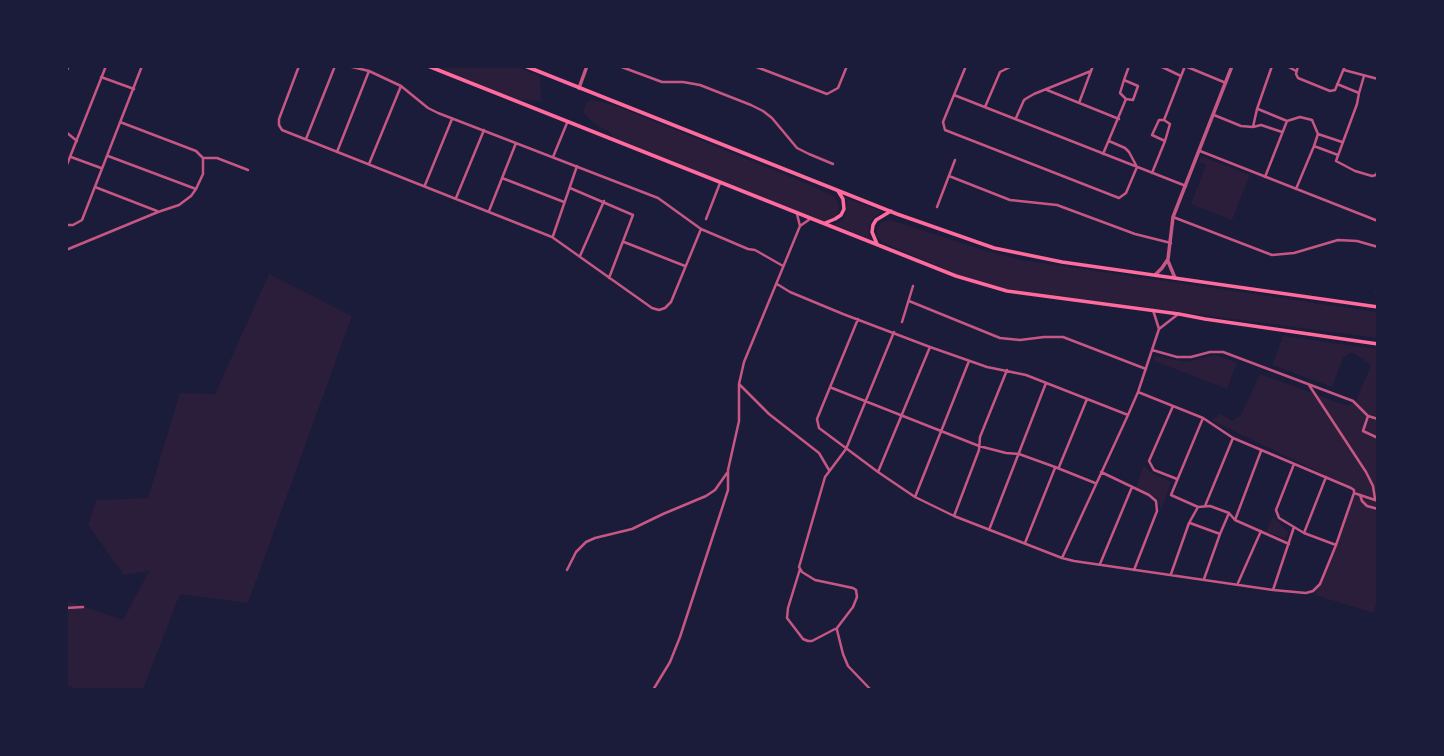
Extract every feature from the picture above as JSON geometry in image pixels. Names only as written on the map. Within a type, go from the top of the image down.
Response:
[{"type":"main road","points":[[428,66],[797,214],[957,276],[1007,291],[1377,344]]},
{"type":"main road","points":[[525,66],[950,234],[1013,253],[1377,307]]},
{"type":"main road","points":[[823,224],[841,215],[844,209],[838,191]]},
{"type":"main road","points":[[878,245],[872,232],[873,225],[876,220],[891,211]]},
{"type":"street","points":[[66,72],[69,66]]},
{"type":"street","points":[[66,167],[106,66]]},
{"type":"street","points":[[66,225],[82,220],[142,66]]},
{"type":"street","points":[[299,66],[281,111],[279,125],[282,130],[552,237],[652,308],[659,310],[671,302],[701,229]]},
{"type":"street","points":[[306,139],[335,66]]},
{"type":"street","points":[[348,66],[369,71],[401,86],[428,108],[452,119],[657,198],[701,229],[755,250],[783,265]]},
{"type":"street","points":[[579,89],[587,66]]},
{"type":"street","points":[[619,66],[662,82],[700,85],[751,105],[772,118],[797,148],[834,164]]},
{"type":"street","points":[[754,66],[827,94],[838,88],[847,66]]},
{"type":"street","points":[[966,66],[943,122],[946,130],[1115,198],[1126,193],[1137,167]]},
{"type":"street","points":[[985,107],[1002,66]]},
{"type":"street","points":[[1000,72],[1012,66]]},
{"type":"street","points":[[1124,80],[1138,88],[1134,99],[1126,99],[1120,93],[1124,80],[1129,66]]},
{"type":"street","points":[[1160,66],[1181,76]]},
{"type":"street","points":[[1164,120],[1185,66],[1226,83]]},
{"type":"street","points":[[1155,275],[1168,259],[1173,217],[1232,66]]},
{"type":"street","points":[[1253,127],[1256,109],[1272,66]]},
{"type":"street","points":[[1287,66],[1297,69],[1298,78],[1330,92],[1335,90],[1344,68],[1377,79]]},
{"type":"street","points":[[1016,120],[1024,100],[1092,69]]},
{"type":"street","points":[[1079,103],[1092,69]]},
{"type":"street","points":[[337,152],[369,71]]},
{"type":"street","points":[[1364,76],[1337,162],[1373,176],[1377,170]]},
{"type":"street","points":[[101,77],[134,89]]},
{"type":"street","points":[[1337,85],[1359,93]]},
{"type":"street","points":[[369,164],[401,86]]},
{"type":"street","points":[[1046,90],[1119,119]]},
{"type":"street","points":[[954,95],[1186,186]]},
{"type":"street","points":[[1103,154],[1126,99]]},
{"type":"street","points":[[1256,109],[1287,121],[1300,117],[1312,120],[1318,134],[1296,189]]},
{"type":"street","points":[[1214,115],[1241,126],[1266,126],[1282,132]]},
{"type":"street","points":[[425,185],[452,119]]},
{"type":"street","points":[[1152,173],[1165,141],[1170,124],[1164,120],[1158,121],[1152,134],[1165,141]]},
{"type":"street","points":[[1265,177],[1287,121]]},
{"type":"street","points":[[66,250],[179,205],[196,189],[203,174],[203,158],[195,150],[120,122]]},
{"type":"street","points":[[553,157],[567,123]]},
{"type":"street","points":[[456,198],[484,130]]},
{"type":"street","points":[[66,132],[76,141]]},
{"type":"street","points":[[1318,134],[1342,142]]},
{"type":"street","points":[[1109,141],[1125,148],[1137,167]]},
{"type":"street","points":[[489,211],[516,143]]},
{"type":"street","points":[[1314,145],[1338,155]]},
{"type":"street","points":[[1200,151],[1377,221]]},
{"type":"street","points":[[108,156],[196,189]]},
{"type":"street","points":[[71,157],[102,169]]},
{"type":"street","points":[[203,158],[214,157],[248,170]]},
{"type":"street","points":[[937,207],[955,160]]},
{"type":"street","points":[[552,237],[577,166]]},
{"type":"street","points":[[949,176],[1010,200],[1057,205],[1135,234],[1171,243]]},
{"type":"street","points":[[502,178],[565,202]]},
{"type":"street","points":[[706,219],[720,183]]},
{"type":"street","points":[[95,187],[158,212]]},
{"type":"street","points":[[570,188],[633,215],[609,278]]},
{"type":"street","points":[[580,256],[604,201]]},
{"type":"street","points":[[797,214],[800,226]]},
{"type":"street","points":[[1173,217],[1272,255],[1294,254],[1338,240],[1357,241],[1377,247]]},
{"type":"street","points":[[653,690],[670,662],[680,637],[727,490],[739,421],[738,384],[744,362],[800,226],[810,219]]},
{"type":"street","points":[[624,242],[685,266]]},
{"type":"street","points":[[1168,259],[1175,278]]},
{"type":"street","points":[[776,284],[790,292],[930,347],[987,367],[1026,375],[1128,415]]},
{"type":"street","points":[[902,322],[913,286]]},
{"type":"street","points":[[909,301],[1000,338],[1020,340],[1063,337],[1146,369]]},
{"type":"street","points":[[1153,310],[1159,329]]},
{"type":"street","points":[[1062,558],[1138,392],[1159,329],[1179,314]]},
{"type":"street","points":[[858,319],[817,419],[819,428],[915,497],[954,516],[1062,558],[1273,590],[1306,593],[1313,591],[1320,584],[1336,545],[1354,494],[1351,488],[1261,451],[1233,438],[1203,418],[1138,392]]},
{"type":"street","points":[[800,569],[815,579],[856,590],[857,597],[853,607],[837,628],[812,641],[803,639],[787,618],[788,608],[822,484],[846,449],[894,332]]},
{"type":"street","points":[[878,472],[930,347]]},
{"type":"street","points":[[1152,350],[1177,357],[1223,352],[1353,401],[1368,416],[1377,419]]},
{"type":"street","points":[[915,497],[969,361]]},
{"type":"street","points":[[954,516],[980,437],[1007,370]]},
{"type":"street","points":[[989,530],[1046,383]]},
{"type":"street","points":[[738,384],[769,414],[819,453],[829,471]]},
{"type":"street","points":[[1309,385],[1367,472],[1376,500],[1354,494]]},
{"type":"street","points":[[831,388],[979,446],[1019,454],[1095,483]]},
{"type":"street","points":[[1025,543],[1087,399]]},
{"type":"street","points":[[1172,406],[1149,461],[1154,470],[1177,479]]},
{"type":"street","points":[[1368,416],[1363,431],[1377,438]]},
{"type":"street","points":[[1203,418],[1171,495],[1198,507],[1210,506],[1229,513],[1235,520],[1289,544]]},
{"type":"street","points":[[1205,507],[1233,438]]},
{"type":"street","points":[[1235,520],[1261,451]]},
{"type":"street","points":[[1294,464],[1276,510],[1279,518],[1304,533],[1336,545]]},
{"type":"street","points":[[567,569],[576,552],[586,542],[632,529],[706,496],[715,490],[729,470]]},
{"type":"street","points":[[1101,472],[1154,498],[1158,505],[1134,570]]},
{"type":"street","points":[[1304,533],[1326,477]]},
{"type":"street","points":[[1100,564],[1132,486]]},
{"type":"street","points":[[1360,495],[1367,506],[1377,509]]},
{"type":"street","points":[[1171,574],[1189,523],[1198,507]]},
{"type":"street","points":[[1204,579],[1229,513]]},
{"type":"street","points":[[1189,523],[1220,534]]},
{"type":"street","points":[[1273,590],[1294,527]]},
{"type":"street","points":[[1237,584],[1261,531]]},
{"type":"street","points":[[66,608],[83,607]]},
{"type":"street","points":[[837,628],[848,666],[871,690]]},
{"type":"shaded area","points":[[437,67],[517,67],[540,76],[541,101],[518,100]]},
{"type":"shaded area","points":[[592,100],[614,105],[808,184],[835,197],[839,205],[838,213],[835,218],[823,222],[614,139],[583,112],[587,102]]},
{"type":"shaded area","points":[[1201,156],[1250,175],[1232,220],[1191,204],[1206,165],[1199,162]]},
{"type":"shaded area","points":[[846,198],[881,211],[870,222],[871,239],[833,225],[845,216]]},
{"type":"shaded area","points":[[890,220],[1021,260],[1377,312],[1377,338],[1007,289],[956,274],[882,242],[877,236],[877,229],[882,222]]},
{"type":"shaded area","points":[[269,274],[352,316],[248,603],[180,594],[143,689],[78,690],[67,685],[67,601],[123,620],[149,571],[124,575],[88,525],[96,500],[148,498],[180,393],[215,394]]},
{"type":"shaded area","points":[[1283,336],[1377,349],[1378,598],[1373,613],[1315,595],[1356,490],[1211,420],[1221,414],[1232,421],[1241,415],[1260,374],[1348,406],[1356,401],[1371,365],[1352,352],[1343,358],[1332,387],[1272,365]]},
{"type":"shaded area","points":[[1216,355],[1237,363],[1227,389],[1154,361],[1155,356],[1186,362]]},
{"type":"shaded area","points":[[1144,465],[1151,473],[1171,482],[1162,508],[1159,499],[1136,487]]},
{"type":"shaded area","points":[[1273,517],[1289,533],[1285,538],[1266,532]]}]
